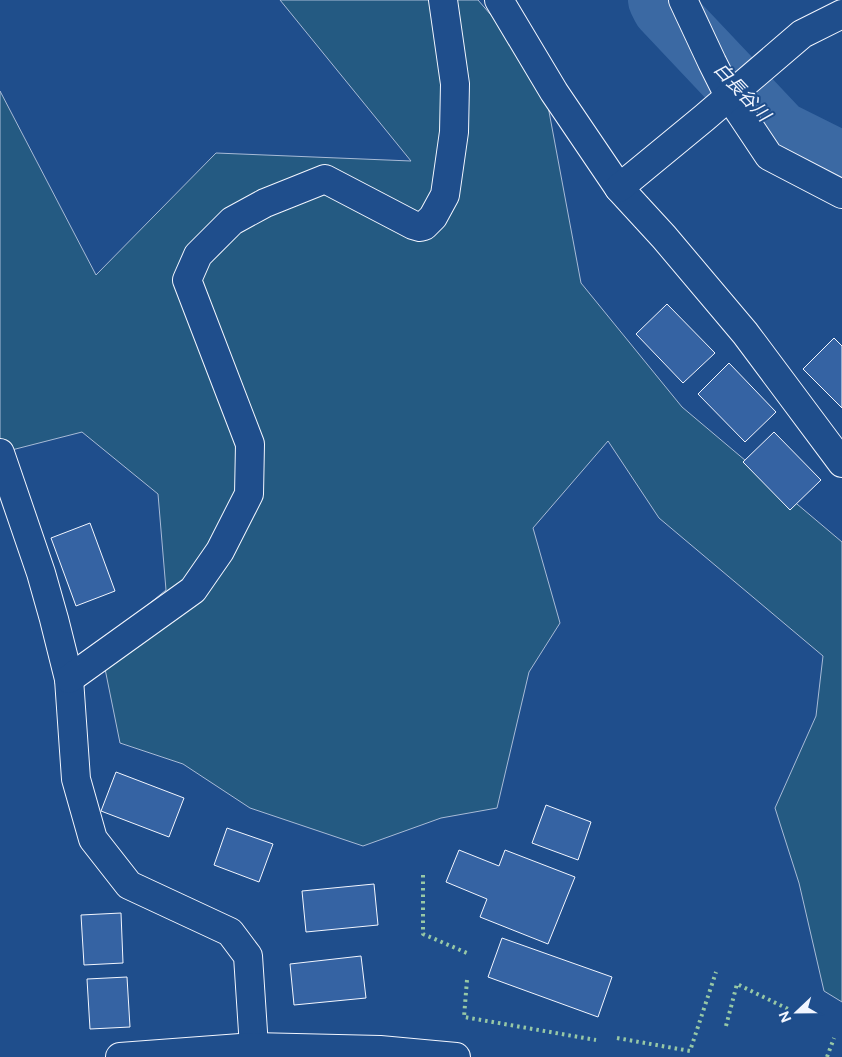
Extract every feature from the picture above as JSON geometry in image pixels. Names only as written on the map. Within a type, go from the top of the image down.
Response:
[{"type":"street","points":[[69,679],[193,590],[220,551],[249,494],[250,444],[187,280],[198,255],[232,221],[265,203],[325,179],[414,226],[424,226],[433,218],[445,195],[454,132],[456,84],[443,0]]},
{"type":"street","points":[[499,0],[554,92],[619,188],[664,237],[745,333],[842,463]]},
{"type":"street","points":[[683,0],[729,96],[769,156],[842,194]]},
{"type":"street","points":[[619,188],[802,34],[842,14]]},
{"type":"street","points":[[0,453],[41,573],[69,679],[76,780],[93,839],[129,885],[230,932],[248,956],[254,1047]]},
{"type":"street","points":[[120,1057],[254,1047],[380,1050],[456,1057]]},
{"type":"shaded area","points":[[280,0],[478,0],[542,74],[581,283],[682,407],[842,542],[842,1002],[824,991],[799,883],[775,808],[816,716],[823,656],[659,518],[608,441],[533,528],[560,623],[529,672],[497,808],[441,818],[363,846],[250,808],[183,764],[120,743],[100,644],[166,590],[158,494],[82,432],[0,453],[0,91],[96,275],[216,153],[411,161]]},
{"type":"building","points":[[667,304],[715,353],[683,383],[636,334]]},
{"type":"building","points":[[834,338],[842,346],[842,408],[803,369]]},
{"type":"building","points":[[729,363],[776,412],[745,442],[698,394]]},
{"type":"building","points":[[774,432],[821,480],[790,510],[743,462]]},
{"type":"building","points":[[90,523],[115,591],[76,606],[51,538]]},
{"type":"building","points":[[116,772],[184,798],[169,837],[101,811]]},
{"type":"building","points":[[546,805],[591,822],[578,860],[532,843]]},
{"type":"building","points":[[227,828],[273,844],[259,882],[214,865]]},
{"type":"building","points":[[459,850],[499,866],[505,850],[575,877],[548,944],[480,917],[487,899],[446,882]]},
{"type":"building","points":[[374,884],[378,925],[306,932],[302,891]]},
{"type":"building","points":[[121,913],[123,963],[84,965],[81,915]]},
{"type":"building","points":[[502,938],[612,977],[598,1017],[488,977]]},
{"type":"building","points":[[361,956],[366,998],[294,1005],[290,964]]},
{"type":"building","points":[[127,977],[130,1027],[90,1029],[87,979]]},
{"type":"waterway","name":"白長谷川","points":[[659,0],[663,8],[780,132],[842,163]]},
{"type":"hedge","points":[[423,875],[423,934],[467,953]]},
{"type":"hedge","points":[[617,1038],[690,1051],[716,972]]},
{"type":"hedge","points":[[467,980],[464,1017],[596,1040]]},
{"type":"hedge","points":[[726,1026],[737,984],[788,1009]]},
{"type":"hedge","points":[[827,1057],[834,1038]]}]
